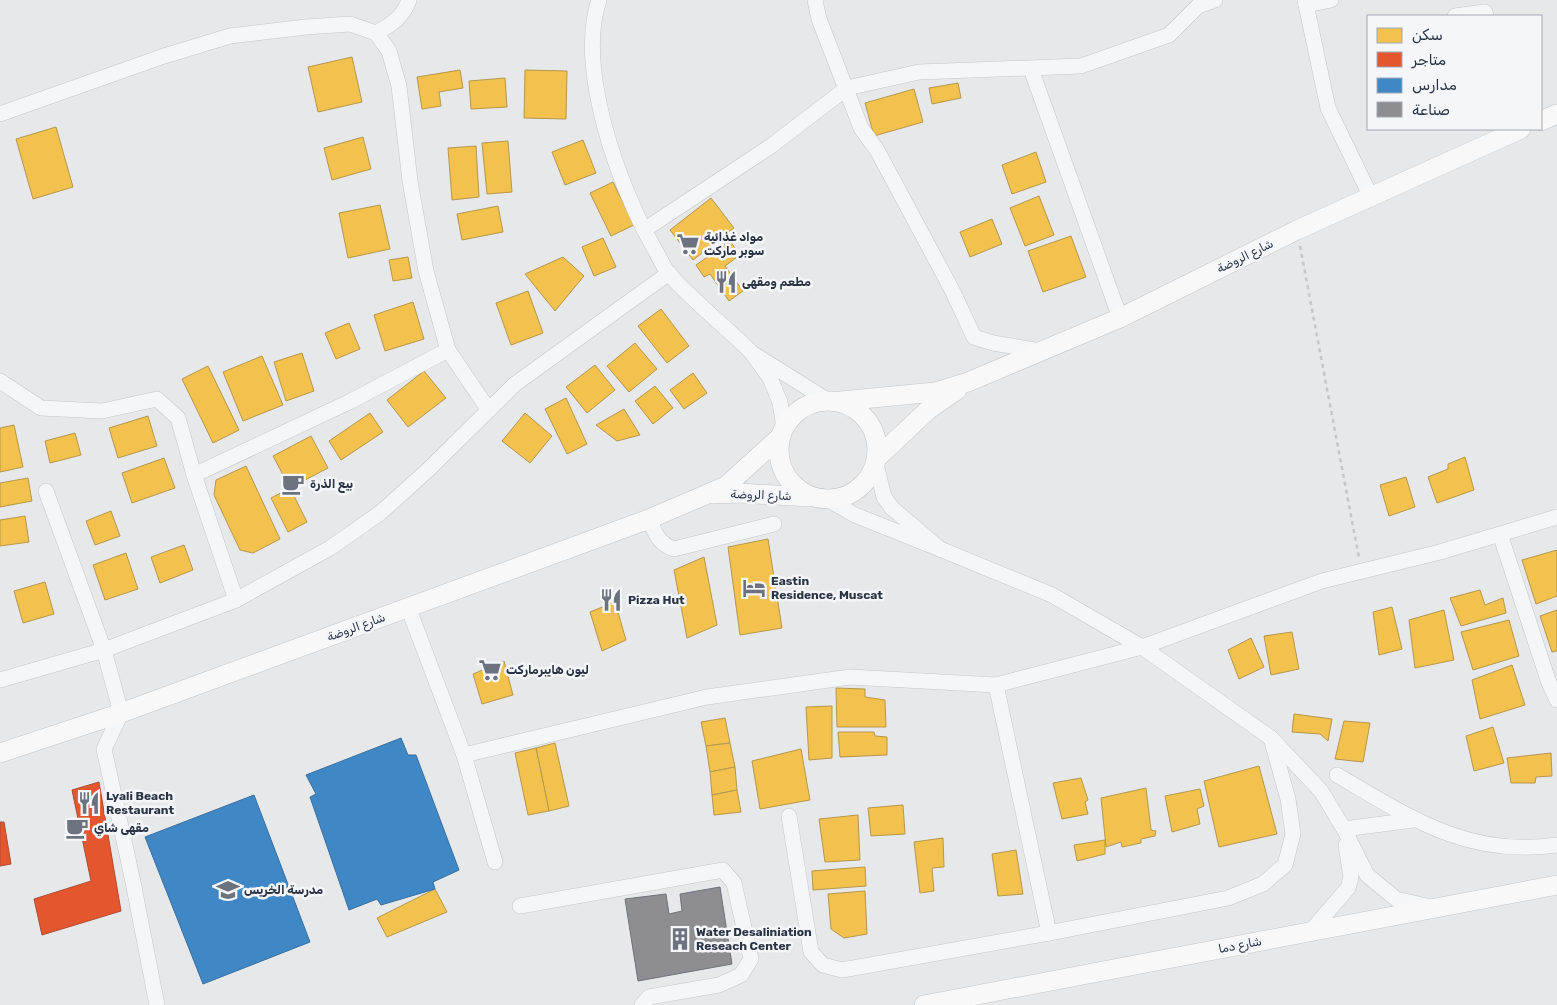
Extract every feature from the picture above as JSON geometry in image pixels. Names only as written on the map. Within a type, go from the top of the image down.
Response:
[{"type":"main road","points":[[1542,121],[1557,114]]},
{"type":"main road","name":"شارع الروضة","points":[[834,401],[935,392],[968,382],[1120,318],[1297,230],[1518,130]]},
{"type":"main road","name":"شارع الروضة","points":[[877,461],[928,410],[968,382]]},
{"type":"main road","points":[[834,401],[854,407],[866,416],[874,428],[878,442],[877,461],[865,483],[848,495],[820,498],[796,488],[785,473],[779,456],[782,432],[795,413],[810,404],[834,401]]},
{"type":"main road","name":"شارع الروضة","points":[[0,753],[121,713],[649,520],[709,494],[740,474],[782,432]]},
{"type":"main road","name":"شارع الروضة","points":[[709,494],[738,493],[820,498]]},
{"type":"main road","name":"شارع دما","points":[[924,1005],[1557,885]]},
{"type":"street","points":[[376,33],[393,24],[406,9],[409,0]]},
{"type":"street","points":[[599,0],[595,12],[594,62],[600,102],[618,174],[644,230],[669,274],[752,353],[770,378],[780,402],[782,432]]},
{"type":"street","points":[[815,0],[819,19],[861,128],[882,159],[952,290],[974,336],[1007,346],[1041,351]]},
{"type":"street","points":[[644,230],[771,146],[847,88],[919,72],[1080,66],[1169,35],[1198,3],[1215,0]]},
{"type":"street","points":[[1331,0],[1305,3],[1328,108],[1371,197]]},
{"type":"street","points":[[1462,15],[1485,12],[1486,15]]},
{"type":"street","points":[[0,114],[164,56],[230,36],[306,26],[350,24],[376,33],[389,51],[399,86],[410,181],[426,271],[448,350],[488,409]]},
{"type":"street","points":[[1032,69],[1120,318]]},
{"type":"street","points":[[0,680],[104,650],[236,600],[330,548],[380,513],[428,470],[515,384],[669,274]]},
{"type":"street","points":[[194,475],[349,402],[448,350]]},
{"type":"street","points":[[752,353],[834,401]]},
{"type":"street","points":[[0,381],[40,408],[102,411],[157,399],[178,418],[194,475],[236,600]]},
{"type":"street","points":[[877,461],[884,497],[892,508],[940,549]]},
{"type":"street","points":[[46,490],[104,650],[121,713],[104,750],[133,882],[157,1005]]},
{"type":"street","points":[[820,498],[855,515],[1052,595],[1142,647],[1271,738],[1321,791],[1344,829],[1367,875],[1380,888],[1396,899],[1433,908]]},
{"type":"street","points":[[464,755],[707,697],[850,677],[996,686],[1142,647],[1322,582],[1557,517]]},
{"type":"street","points":[[649,520],[656,536],[664,546],[674,549],[774,524]]},
{"type":"street","points":[[1500,534],[1549,683],[1557,700]]},
{"type":"street","points":[[408,607],[464,755],[495,862]]},
{"type":"street","points":[[996,686],[1049,933]]},
{"type":"street","points":[[789,816],[810,952],[823,965],[842,970],[1049,933],[1228,898],[1263,884],[1285,865],[1293,834],[1288,799],[1271,738]]},
{"type":"street","points":[[1337,775],[1413,820],[1457,838],[1538,848],[1557,845]]},
{"type":"street","points":[[1344,829],[1413,820]]},
{"type":"street","points":[[1310,932],[1341,898],[1351,877],[1344,829]]},
{"type":"street","points":[[520,906],[723,870],[734,883],[752,958],[742,975],[719,985],[649,997],[642,1005]]},
{"type":"path","points":[[1297,230],[1362,571]]},
{"type":"building: سكن","points":[[352,57],[362,102],[318,112],[308,67]]},
{"type":"building: سكن","points":[[460,70],[463,88],[439,92],[441,106],[422,109],[417,77]]},
{"type":"building: سكن","points":[[525,70],[567,71],[566,119],[524,118]]},
{"type":"building: سكن","points":[[505,78],[507,107],[471,109],[469,81]]},
{"type":"building: سكن","points":[[958,83],[961,98],[932,104],[929,88]]},
{"type":"building: سكن","points":[[914,89],[923,122],[874,136],[865,103]]},
{"type":"building: سكن","points":[[56,127],[73,187],[33,199],[16,139]]},
{"type":"building: سكن","points":[[363,137],[371,169],[332,180],[324,148]]},
{"type":"building: سكن","points":[[583,140],[596,173],[565,185],[552,152]]},
{"type":"building: سكن","points":[[508,141],[512,192],[487,194],[482,143]]},
{"type":"building: سكن","points":[[476,146],[479,197],[452,200],[448,148]]},
{"type":"building: سكن","points":[[1036,152],[1046,182],[1012,194],[1002,165]]},
{"type":"building: سكن","points":[[613,182],[634,225],[611,236],[590,193]]},
{"type":"building: سكن","points":[[1039,196],[1054,235],[1025,246],[1010,208]]},
{"type":"building: سكن","points":[[711,198],[734,228],[693,260],[670,230]]},
{"type":"building: سكن","points":[[380,205],[390,249],[348,258],[339,213]]},
{"type":"building: سكن","points":[[498,206],[503,232],[462,240],[457,214]]},
{"type":"building: سكن","points":[[992,219],[1002,244],[970,257],[960,232]]},
{"type":"building: سكن","points":[[1071,236],[1086,277],[1043,292],[1028,251]]},
{"type":"building: سكن","points":[[603,238],[616,267],[594,276],[582,247]]},
{"type":"building: سكن","points":[[730,241],[740,255],[725,266],[743,291],[729,301],[710,274],[704,277],[696,265]]},
{"type":"building: سكن","points":[[408,257],[412,278],[393,281],[389,260]]},
{"type":"building: سكن","points":[[563,257],[584,276],[555,311],[525,274]]},
{"type":"building: سكن","points":[[528,291],[543,333],[511,345],[496,303]]},
{"type":"building: سكن","points":[[413,302],[424,339],[385,351],[374,315]]},
{"type":"building: سكن","points":[[661,309],[689,346],[667,363],[638,326]]},
{"type":"building: سكن","points":[[349,323],[360,349],[336,359],[325,333]]},
{"type":"building: سكن","points":[[635,343],[657,369],[629,392],[607,366]]},
{"type":"building: سكن","points":[[302,353],[314,391],[286,401],[274,362]]},
{"type":"building: سكن","points":[[262,356],[283,405],[243,421],[223,372]]},
{"type":"building: سكن","points":[[595,365],[615,390],[587,413],[566,387]]},
{"type":"building: سكن","points":[[208,366],[239,430],[213,443],[182,379]]},
{"type":"building: سكن","points":[[424,371],[446,398],[408,427],[387,400]]},
{"type":"building: سكن","points":[[693,373],[707,393],[684,409],[670,390]]},
{"type":"building: سكن","points":[[655,386],[673,408],[653,424],[635,401]]},
{"type":"building: سكن","points":[[566,398],[587,444],[567,454],[545,409]]},
{"type":"building: سكن","points":[[624,409],[640,435],[617,441],[596,425]]},
{"type":"building: سكن","points":[[370,413],[383,432],[341,460],[329,441]]},
{"type":"building: سكن","points":[[525,413],[552,436],[530,463],[502,441]]},
{"type":"building: سكن","points":[[148,416],[157,446],[118,458],[109,428]]},
{"type":"building: سكن","points":[[14,425],[23,467],[0,472],[0,428]]},
{"type":"building: سكن","points":[[75,433],[81,455],[50,463],[45,441]]},
{"type":"building: سكن","points":[[311,436],[328,468],[290,488],[273,456]]},
{"type":"building: سكن","points":[[1465,457],[1474,490],[1437,503],[1428,477],[1448,469],[1448,464]]},
{"type":"building: سكن","points":[[164,458],[175,488],[132,503],[122,473]]},
{"type":"building: سكن","points":[[246,466],[280,539],[253,553],[240,550],[214,495],[216,480]]},
{"type":"building: سكن","points":[[1406,477],[1415,507],[1389,516],[1380,485]]},
{"type":"building: سكن","points":[[28,478],[32,501],[0,507],[0,483]]},
{"type":"building: سكن","points":[[290,488],[307,522],[288,532],[271,498]]},
{"type":"building: سكن","points":[[111,511],[120,536],[95,545],[86,521]]},
{"type":"building: سكن","points":[[25,516],[29,542],[0,546],[0,520]]},
{"type":"building: سكن","name":"Eastin Residence, Muscat","points":[[768,539],[782,628],[740,635],[728,547]]},
{"type":"building: سكن","points":[[184,545],[193,570],[160,583],[151,557]]},
{"type":"building: سكن","points":[[1557,550],[1557,596],[1536,604],[1522,560]]},
{"type":"building: سكن","points":[[126,553],[138,589],[105,600],[93,565]]},
{"type":"building: سكن","points":[[704,557],[717,625],[687,638],[674,570]]},
{"type":"building: سكن","points":[[45,582],[54,614],[23,623],[14,591]]},
{"type":"building: سكن","points":[[1480,590],[1485,605],[1503,598],[1506,613],[1461,626],[1450,598]]},
{"type":"building: سكن","points":[[615,602],[626,640],[602,651],[590,612]]},
{"type":"building: سكن","points":[[1392,607],[1402,649],[1379,655],[1373,612]]},
{"type":"building: سكن","points":[[1444,610],[1454,660],[1415,668],[1409,620]]},
{"type":"building: سكن","points":[[1557,610],[1557,651],[1552,652],[1540,616]]},
{"type":"building: سكن","points":[[1509,620],[1519,656],[1473,670],[1461,632]]},
{"type":"building: سكن","points":[[1292,632],[1299,669],[1271,675],[1264,636]]},
{"type":"building: سكن","points":[[1251,638],[1264,667],[1239,679],[1228,650]]},
{"type":"building: سكن","points":[[504,661],[513,695],[482,704],[473,674]]},
{"type":"building: سكن","points":[[1512,665],[1525,705],[1480,719],[1472,680]]},
{"type":"building: سكن","points":[[836,688],[865,689],[865,697],[885,700],[886,727],[837,727]]},
{"type":"building: سكن","points":[[832,706],[832,758],[809,760],[806,707]]},
{"type":"building: سكن","points":[[1294,714],[1332,719],[1328,741],[1320,734],[1292,732]]},
{"type":"building: سكن","points":[[725,718],[730,743],[706,746],[701,722]]},
{"type":"building: سكن","points":[[1344,721],[1370,723],[1363,762],[1335,759]]},
{"type":"building: سكن","points":[[1493,727],[1504,763],[1474,771],[1466,736]]},
{"type":"building: سكن","points":[[838,732],[874,732],[875,736],[887,737],[887,755],[840,757]]},
{"type":"building: سكن","points":[[555,743],[569,806],[549,811],[536,748]]},
{"type":"building: سكن","points":[[730,743],[735,767],[710,772],[706,746]]},
{"type":"building: سكن","points":[[536,748],[549,811],[528,815],[515,753]]},
{"type":"building: سكن","points":[[801,749],[810,800],[760,809],[752,761]]},
{"type":"building: سكن","points":[[1551,753],[1552,776],[1536,777],[1535,783],[1511,783],[1507,758]]},
{"type":"building: سكن","points":[[1259,766],[1277,834],[1219,847],[1204,781]]},
{"type":"building: سكن","points":[[735,767],[737,790],[712,795],[710,772]]},
{"type":"building: سكن","points":[[1081,778],[1088,800],[1085,802],[1088,814],[1062,819],[1053,783]]},
{"type":"building: سكن","points":[[1146,788],[1151,830],[1156,831],[1155,836],[1141,839],[1141,843],[1122,847],[1121,842],[1106,847],[1101,798]]},
{"type":"building: سكن","points":[[1200,789],[1204,806],[1197,809],[1200,824],[1172,832],[1165,796]]},
{"type":"building: سكن","points":[[737,790],[741,812],[714,815],[712,795]]},
{"type":"building: سكن","points":[[903,805],[905,834],[871,836],[868,808]]},
{"type":"building: سكن","points":[[858,815],[860,860],[825,862],[819,819]]},
{"type":"building: سكن","points":[[943,838],[944,867],[932,868],[934,891],[920,893],[914,842]]},
{"type":"building: سكن","points":[[1105,840],[1105,854],[1077,861],[1074,845]]},
{"type":"building: سكن","points":[[1016,850],[1023,894],[998,896],[992,854]]},
{"type":"building: سكن","points":[[865,867],[866,886],[813,890],[812,871]]},
{"type":"building: سكن","points":[[435,889],[447,912],[387,937],[377,918]]},
{"type":"building: سكن","points":[[865,891],[867,934],[844,938],[831,929],[828,894]]},
{"type":"building: متاجر","points":[[99,782],[121,911],[42,935],[34,899],[91,881],[72,790]]},
{"type":"building: متاجر","points":[[0,822],[4,822],[11,864],[0,866]]},
{"type":"building: مدارس","name":"مدرسة الخريس","points":[[401,738],[408,755],[416,755],[459,870],[433,882],[435,889],[381,905],[377,899],[349,910],[310,797],[316,794],[306,775]]},
{"type":"building: مدارس","name":"مدرسة الخريس","points":[[254,795],[310,942],[203,984],[145,837]]},
{"type":"building: صناعة","name":"Water Desaliniation Reseach Center","points":[[720,887],[732,964],[638,981],[625,899],[666,894],[669,914],[682,911],[680,894]]},
{"type":"place","name":"مواد غذائية سوبر ماركت","points":[[688,244]]},
{"type":"place","name":"مطعم ومقهى","points":[[726,282]]},
{"type":"place","name":"بيع الذرة","points":[[293,484]]},
{"type":"place","name":"Eastin Residence, Muscat","points":[[754,588]]},
{"type":"place","name":"Pizza Hut","points":[[611,600]]},
{"type":"place","name":"ليون هايبرماركت","points":[[490,670]]},
{"type":"place","name":"Lyali Beach Restaurant","points":[[89,803]]},
{"type":"place","name":"مقهى شاي","points":[[77,828]]},
{"type":"place","name":"مدرسة الخريس","points":[[228,890]]},
{"type":"place","name":"Water Desaliniation Reseach Center","points":[[680,939]]}]
